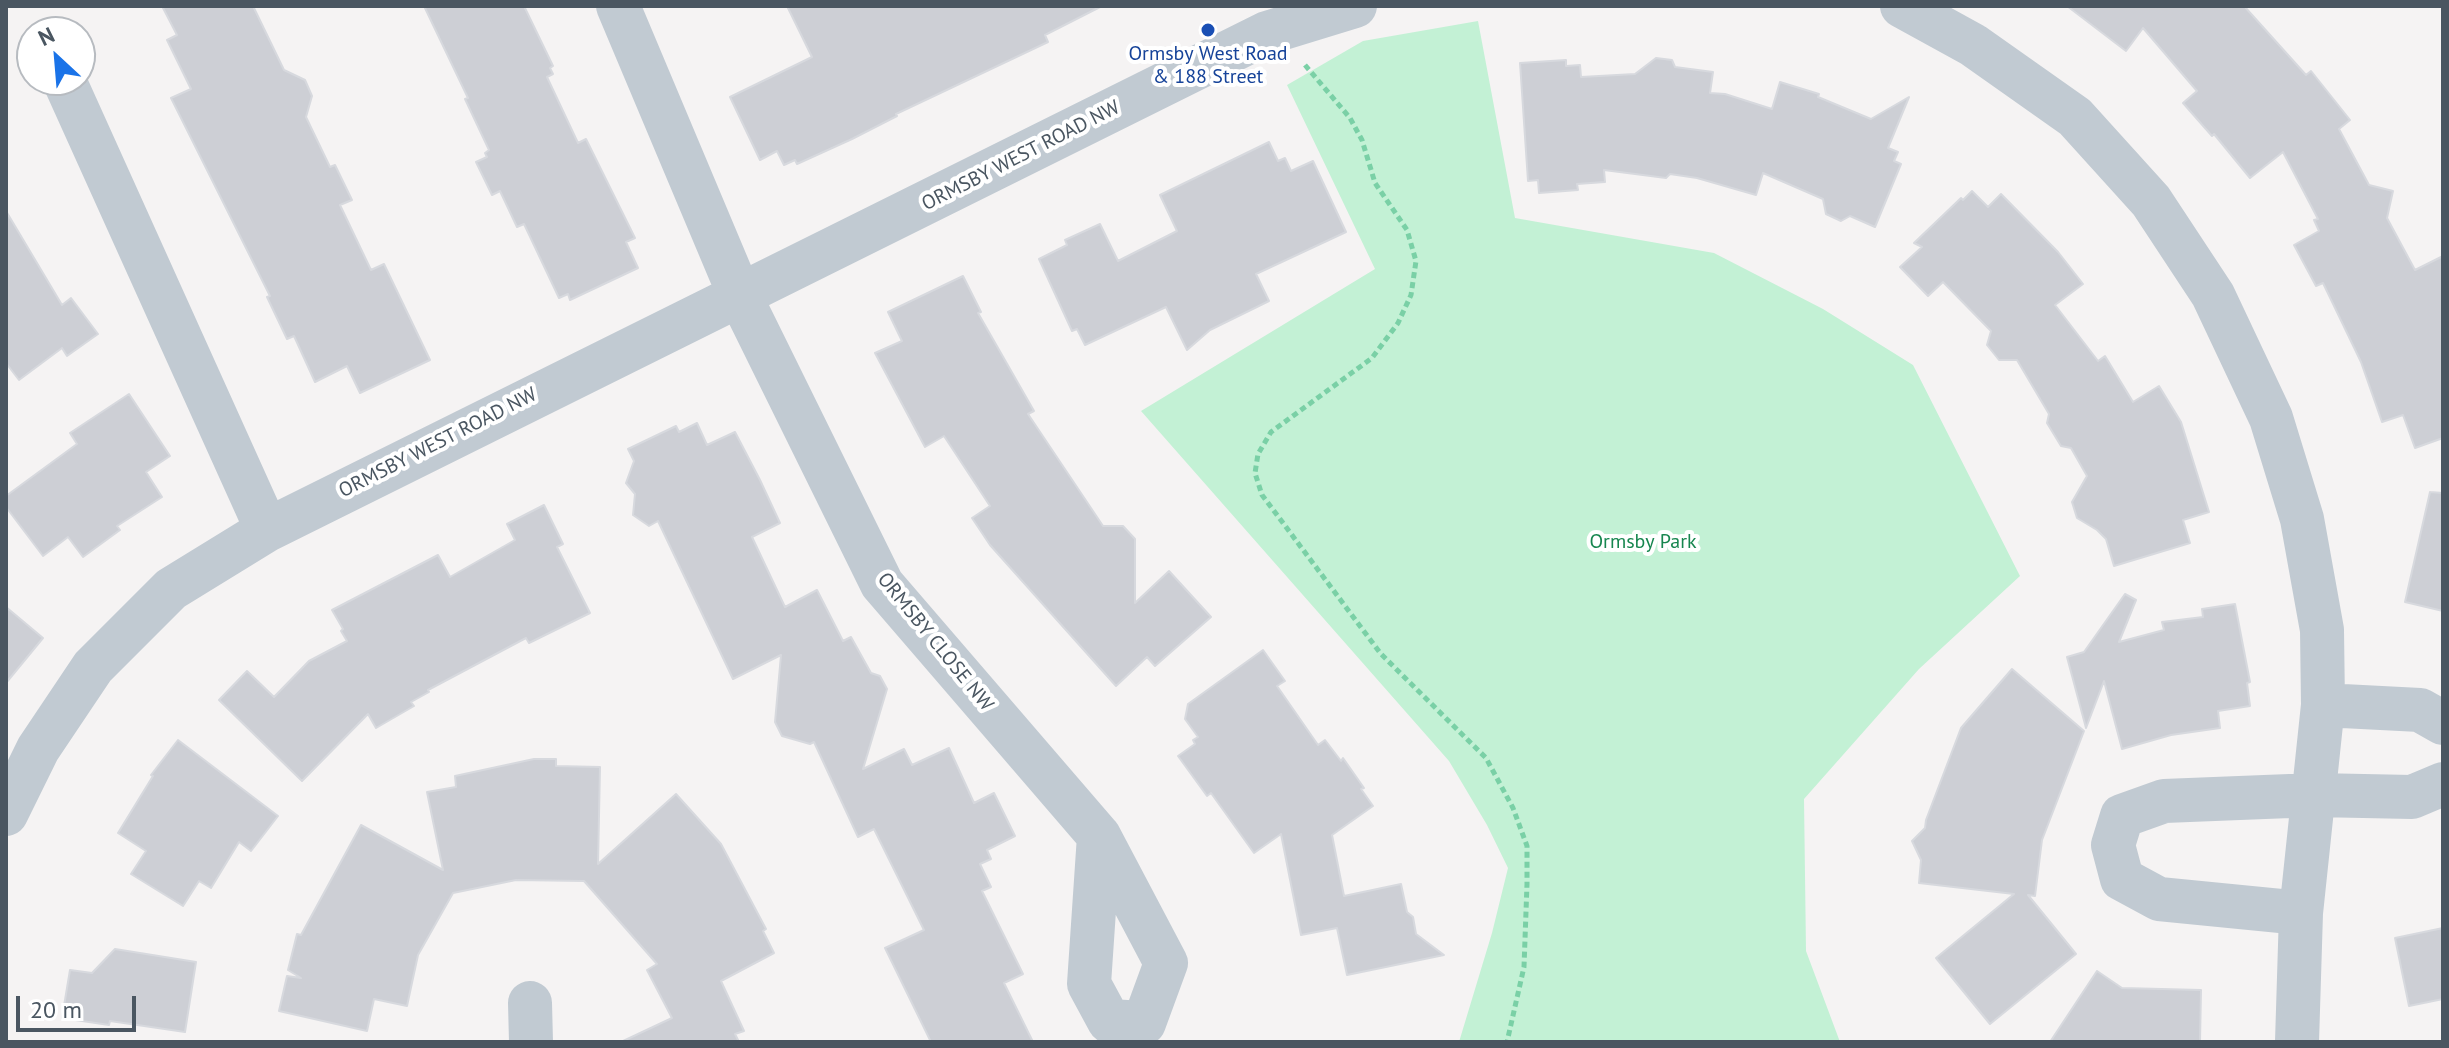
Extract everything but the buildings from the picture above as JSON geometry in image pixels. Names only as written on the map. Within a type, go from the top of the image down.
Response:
[{"type":"street","points":[[618,6],[740,296]]},
{"type":"street","name":"ORMSBY WEST ROAD NW","points":[[6,814],[38,749],[93,667],[171,589],[267,530],[525,399],[740,296],[1267,33],[1351,6]]},
{"type":"street","points":[[1902,6],[1973,45],[2075,117],[2151,201],[2213,295],[2271,418],[2302,519],[2322,630],[2323,705],[2301,913],[2297,1042]]},
{"type":"street","points":[[71,96],[267,530]]},
{"type":"street","name":"ORMSBY CLOSE NW","points":[[740,296],[882,584],[1099,836]]},
{"type":"street","points":[[2323,705],[2420,710],[2443,723]]},
{"type":"street","points":[[2301,913],[2159,899],[2122,879],[2113,845],[2122,816],[2164,801],[2315,795],[2412,797],[2443,784]]},
{"type":"path","points":[[1303,62],[1350,118],[1362,140],[1381,195],[1407,230],[1416,261],[1411,295],[1398,323],[1372,358],[1271,432],[1258,454],[1255,473],[1262,495],[1381,654],[1486,758],[1513,808],[1527,846],[1527,884],[1524,967],[1507,1042]]},
{"type":"green space","name":"Ormsby Park","points":[[1478,21],[1515,218],[1714,253],[1823,309],[1913,365],[2020,576],[1919,669],[1804,799],[1806,951],[1840,1042],[1459,1042],[1508,868],[1487,825],[1449,761],[1141,411],[1375,269],[1287,85],[1363,41]]},
{"type":"place","name":"Ormsby West Road & 188 Street","points":[[1208,30]]}]
